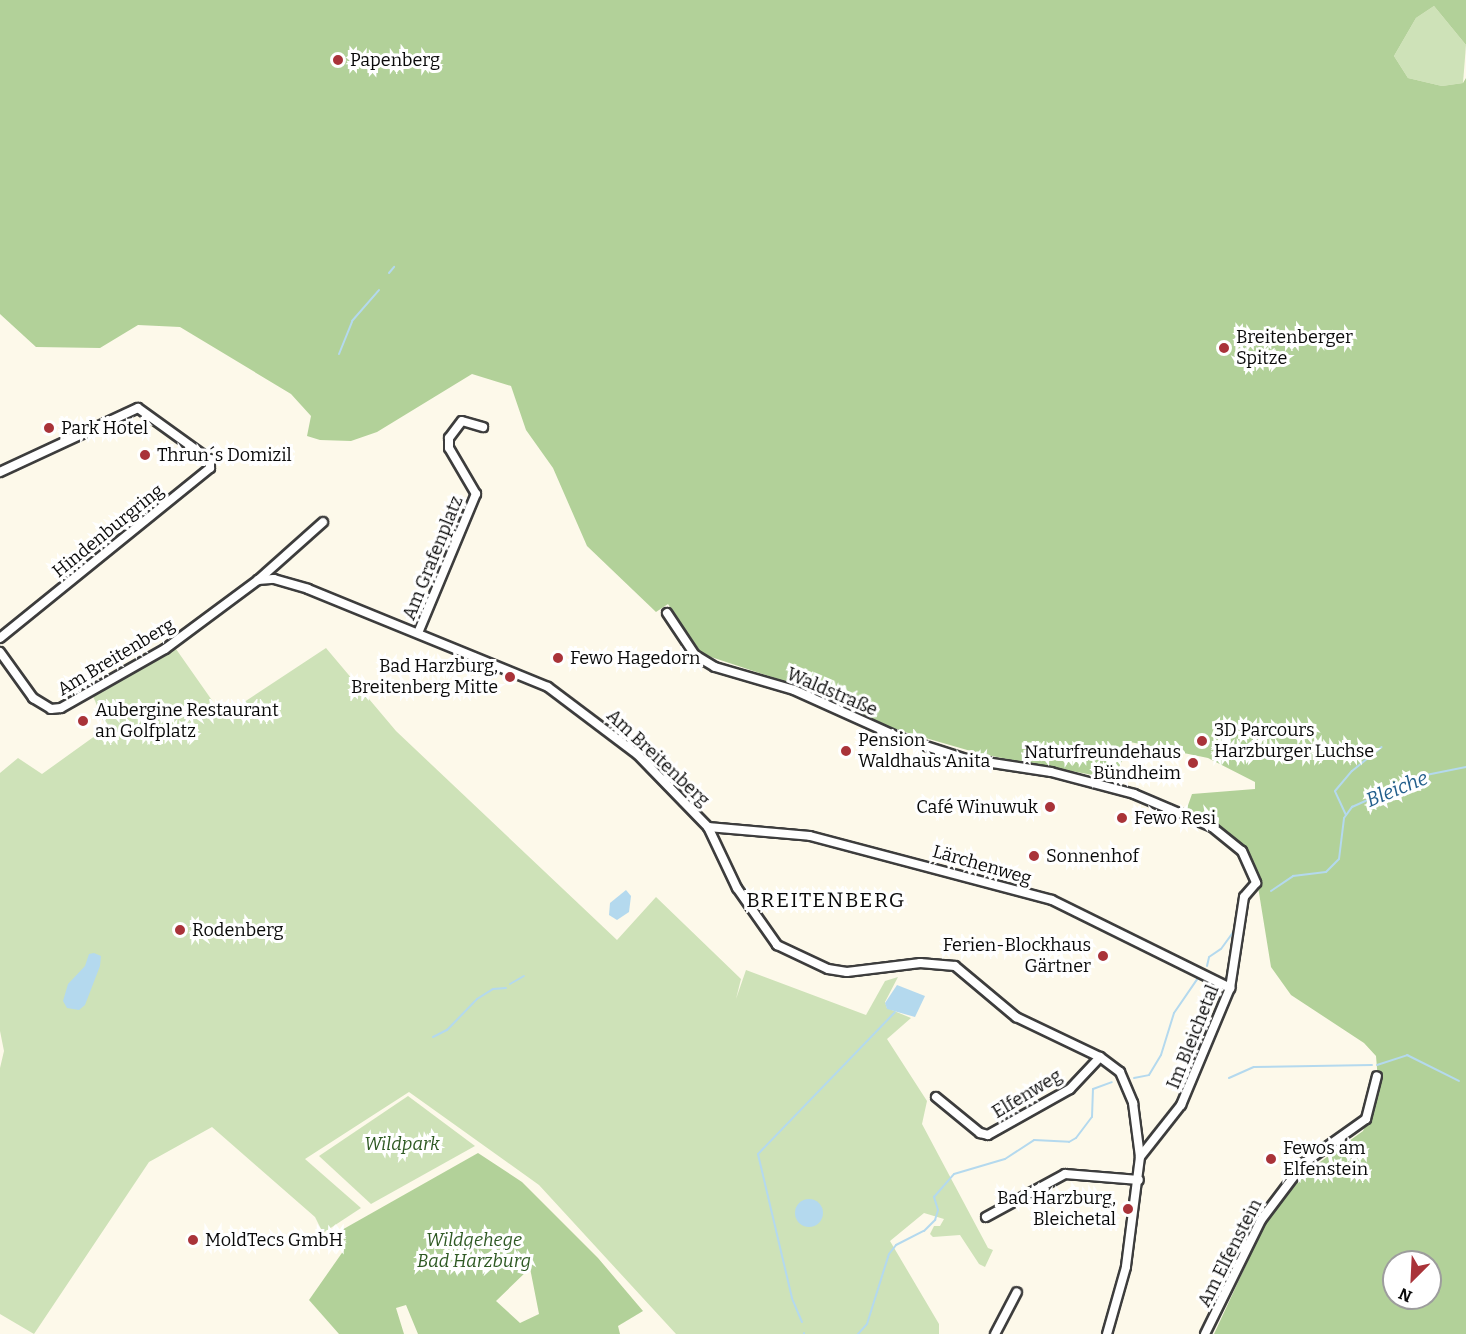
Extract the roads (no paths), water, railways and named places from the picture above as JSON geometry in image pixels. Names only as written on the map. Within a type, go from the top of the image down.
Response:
[{"type":"street","name":"Hindenburgring","points":[[0,472],[138,408],[210,460],[210,468],[0,638]]},
{"type":"street","name":"Am Grafenplatz","points":[[418,633],[476,494],[449,448],[449,438],[462,421],[483,428]]},
{"type":"street","name":"Am Breitenberg","points":[[0,652],[33,698],[51,709],[61,708],[165,649],[258,580],[322,522]]},
{"type":"street","name":"Am Breitenberg","points":[[258,580],[296,584],[518,673],[574,703],[637,754],[708,828],[737,888],[777,945],[828,969],[847,972],[920,963],[955,966],[1016,1017],[1100,1058],[1120,1072],[1126,1083],[1140,1157],[1139,1179],[1126,1267],[1107,1334]]},
{"type":"street","name":"Waldstraße","points":[[667,613],[695,655],[715,667],[794,690],[898,737],[966,759],[1096,782],[1212,827],[1242,850],[1256,883]]},
{"type":"street","name":"Lärchenweg","points":[[708,828],[810,836],[1052,900],[1230,988]]},
{"type":"street","name":"Im Bleichetal","points":[[1140,1157],[1181,1105],[1230,988],[1244,897],[1256,883]]},
{"type":"street","name":"Elfenweg","points":[[936,1097],[980,1133],[988,1135],[1070,1089],[1100,1058]]},
{"type":"street","name":"Am Elfenstein","points":[[1205,1334],[1261,1220],[1291,1177],[1311,1157],[1366,1119],[1377,1076]]},
{"type":"street","points":[[986,1217],[1065,1174],[1139,1179]]},
{"type":"street","points":[[995,1334],[1017,1292]]},
{"type":"water","points":[[626,890],[631,896],[629,912],[617,920],[609,915],[610,903]]},
{"type":"water","points":[[94,953],[101,956],[100,966],[85,1005],[79,1010],[67,1008],[63,1001],[68,984],[85,966],[89,954]]},
{"type":"water","points":[[897,985],[925,996],[915,1017],[887,1009],[885,1003]]},
{"type":"water","points":[[809,1199],[819,1203],[823,1213],[819,1223],[809,1227],[799,1223],[795,1213],[799,1203]]},
{"type":"waterway","points":[[389,273],[394,267]]},
{"type":"waterway","points":[[339,354],[352,321],[379,290]]},
{"type":"waterway","points":[[1346,815],[1335,791],[1352,771],[1382,747]]},
{"type":"waterway","name":"Bleiche","points":[[1271,891],[1293,876],[1326,872],[1339,859],[1344,818],[1352,807],[1421,776],[1466,767]]},
{"type":"waterway","name":"Bleiche","points":[[1207,966],[1209,957],[1221,949],[1234,931]]},
{"type":"waterway","points":[[510,984],[524,976]]},
{"type":"waterway","name":"Bleiche","points":[[1134,1078],[1149,1075],[1161,1055],[1174,1013],[1198,978]]},
{"type":"waterway","points":[[433,1037],[447,1030],[477,999],[493,989],[506,988]]},
{"type":"waterway","points":[[802,1322],[792,1298],[758,1154],[895,1012]]},
{"type":"waterway","points":[[1377,1065],[1407,1055],[1459,1081]]},
{"type":"waterway","points":[[1229,1078],[1254,1067],[1372,1065]]},
{"type":"waterway","name":"Bleiche","points":[[858,1334],[867,1324],[889,1254],[896,1245],[924,1231],[935,1220],[938,1210],[934,1197],[954,1174],[1005,1159],[1034,1140],[1069,1142],[1076,1138],[1092,1117],[1093,1089],[1112,1082]]},
{"type":"place","name":"Papenberg","points":[[338,60]]},
{"type":"place","name":"Breitenberger Spitze","points":[[1224,348]]},
{"type":"place","name":"Park Hotel","points":[[49,428]]},
{"type":"place","name":"Thrun´s Domizil","points":[[145,455]]},
{"type":"place","name":"Fewo Hagedorn","points":[[558,658]]},
{"type":"place","name":"Bad Harzburg, Breitenberg Mitte","points":[[510,677]]},
{"type":"place","name":"Aubergine Restaurant an Golfplatz","points":[[83,721]]},
{"type":"place","name":"3D Parcours Harzburger Luchse","points":[[1202,741]]},
{"type":"place","name":"Pension Waldhaus Anita","points":[[846,751]]},
{"type":"place","name":"Naturfreundehaus Bündheim","points":[[1193,763]]},
{"type":"place","name":"Café Winuwuk","points":[[1050,807]]},
{"type":"place","name":"Fewo Resi","points":[[1122,818]]},
{"type":"place","name":"Sonnenhof","points":[[1034,856]]},
{"type":"place","name":"Rodenberg","points":[[180,930]]},
{"type":"place","name":"Ferien-Blockhaus Gärtner","points":[[1103,956]]},
{"type":"place","name":"Fewos am Elfenstein","points":[[1271,1159]]},
{"type":"place","name":"Bad Harzburg, Bleichetal","points":[[1128,1209]]},
{"type":"place","name":"MoldTecs GmbH","points":[[193,1240]]},
{"type":"district","name":"BREITENBERG","points":[[826,900]]},
{"type":"park label","name":"Wildpark","points":[[402,1144]]},
{"type":"park label","name":"Wildgehege Bad Harzburg","points":[[474,1251]]}]
